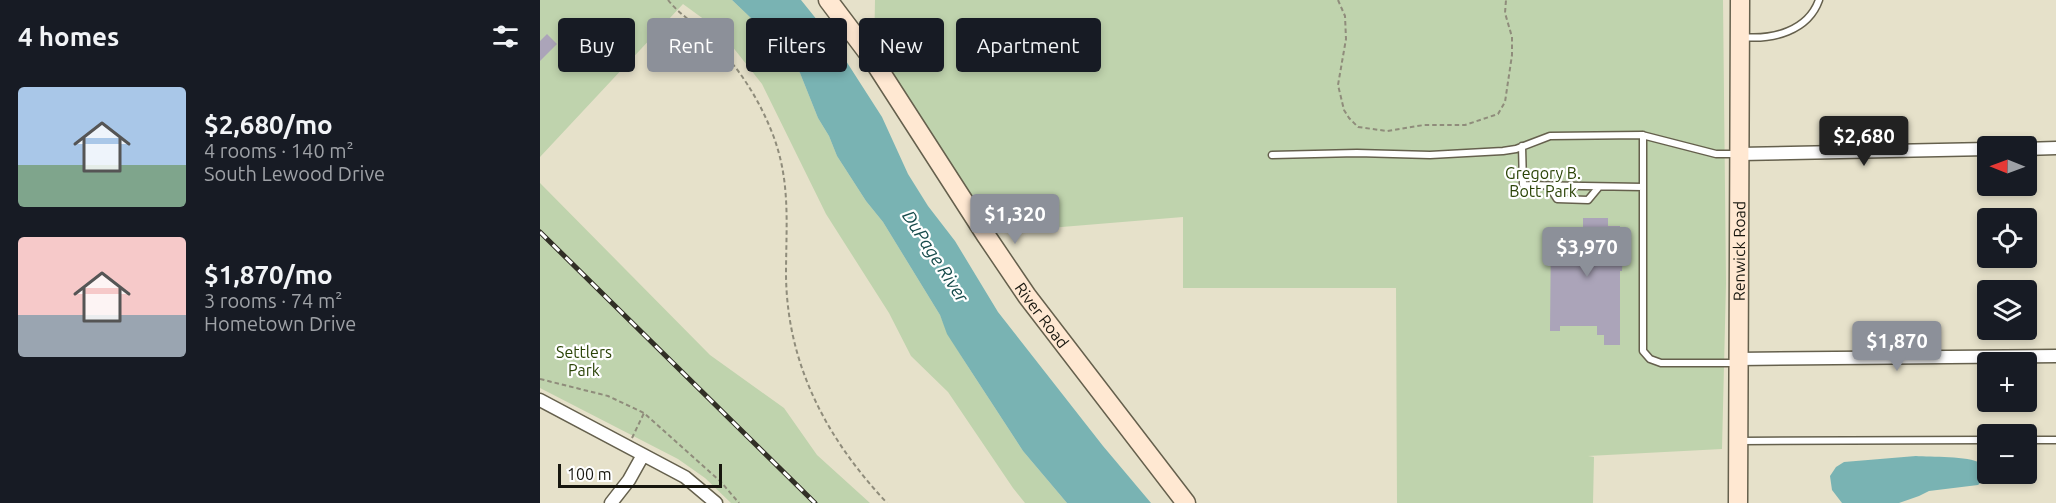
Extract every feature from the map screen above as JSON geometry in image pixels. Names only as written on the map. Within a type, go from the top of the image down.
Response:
[{"type":"street","name":"River Road","points":[[828,0],[871,57],[985,234],[1028,296],[1186,503]]},
{"type":"street","name":"Renwick Road","points":[[1738,503],[1740,0]]},
{"type":"street","points":[[2037,149],[2056,148]]},
{"type":"street","points":[[1740,154],[1977,149]]},
{"type":"street","points":[[1737,361],[2056,356]]},
{"type":"street","points":[[540,400],[685,477],[716,503]]},
{"type":"street","points":[[611,503],[629,480],[643,454]]},
{"type":"lane","points":[[1740,37],[1757,39],[1776,36],[1798,27],[1815,12],[1819,0]]},
{"type":"lane","points":[[1272,155],[1357,153],[1430,155],[1503,151],[1550,136],[1643,135],[1716,154],[1740,154]]},
{"type":"lane","points":[[1643,135],[1643,351],[1650,359],[1661,363],[1737,361]]},
{"type":"lane","points":[[1522,146],[1523,185],[1643,187]]},
{"type":"lane","points":[[1549,186],[1557,199],[1588,200],[1598,188]]},
{"type":"lane","points":[[1738,441],[1977,440]]},
{"type":"lane","points":[[2037,440],[2056,440]]},
{"type":"path","points":[[668,0],[721,49],[736,67],[749,85],[774,136],[785,184],[788,228],[787,298],[799,361],[817,406],[829,428],[859,472],[887,503]]},
{"type":"path","points":[[1338,0],[1345,16],[1346,39],[1338,86],[1344,110],[1358,127],[1387,131],[1424,125],[1465,125],[1480,118],[1498,114],[1505,102],[1512,55],[1512,37],[1506,13],[1506,0]]},
{"type":"path","points":[[540,379],[608,396],[644,413],[721,482],[739,503]]},
{"type":"path","points":[[628,446],[644,413]]},
{"type":"green space","points":[[540,0],[732,0],[751,18],[746,18],[746,64],[734,49],[734,18],[702,18],[683,4],[670,18],[647,18],[647,43],[635,55],[635,18],[558,18],[558,72],[619,72],[540,157]]},
{"type":"green space","name":"Gregory B. Bott Park","points":[[875,0],[1723,0],[1726,283],[1722,449],[1588,456],[1594,457],[1593,503],[1397,503],[1396,288],[1183,288],[1183,217],[989,233],[884,72],[944,72],[944,18],[875,18]]},
{"type":"green space","points":[[752,72],[800,73],[818,118],[837,156],[866,201],[883,222],[940,315],[948,334],[965,362],[1023,451],[1067,503],[1025,503],[948,392],[911,356],[889,313],[826,214],[762,84]]},
{"type":"green space","name":"Settlers Park","points":[[540,183],[710,355],[784,408],[817,455],[870,503],[731,503],[705,478],[678,459],[540,388]]},
{"type":"water","points":[[732,0],[801,0],[816,18],[751,18]]},
{"type":"water","name":"DuPage River","points":[[847,62],[882,117],[908,174],[928,206],[955,241],[998,312],[1103,446],[1151,503],[1067,503],[1023,451],[947,334],[940,315],[883,222],[866,201],[837,156],[818,118],[800,73],[847,72]]},
{"type":"water","points":[[1916,456],[1959,458],[1977,462],[1977,484],[1979,484],[1929,491],[1899,503],[1842,503],[1832,490],[1830,476],[1836,467],[1844,462]]},
{"type":"building","points":[[547,34],[557,44],[540,61],[540,41]]},
{"type":"building","points":[[1583,218],[1608,218],[1608,226],[1620,226],[1620,253],[1623,253],[1622,271],[1620,271],[1620,345],[1604,345],[1604,335],[1597,335],[1597,326],[1560,326],[1560,331],[1550,331],[1551,229],[1583,229]]},
{"type":"railway","points":[[540,232],[815,503]]}]
